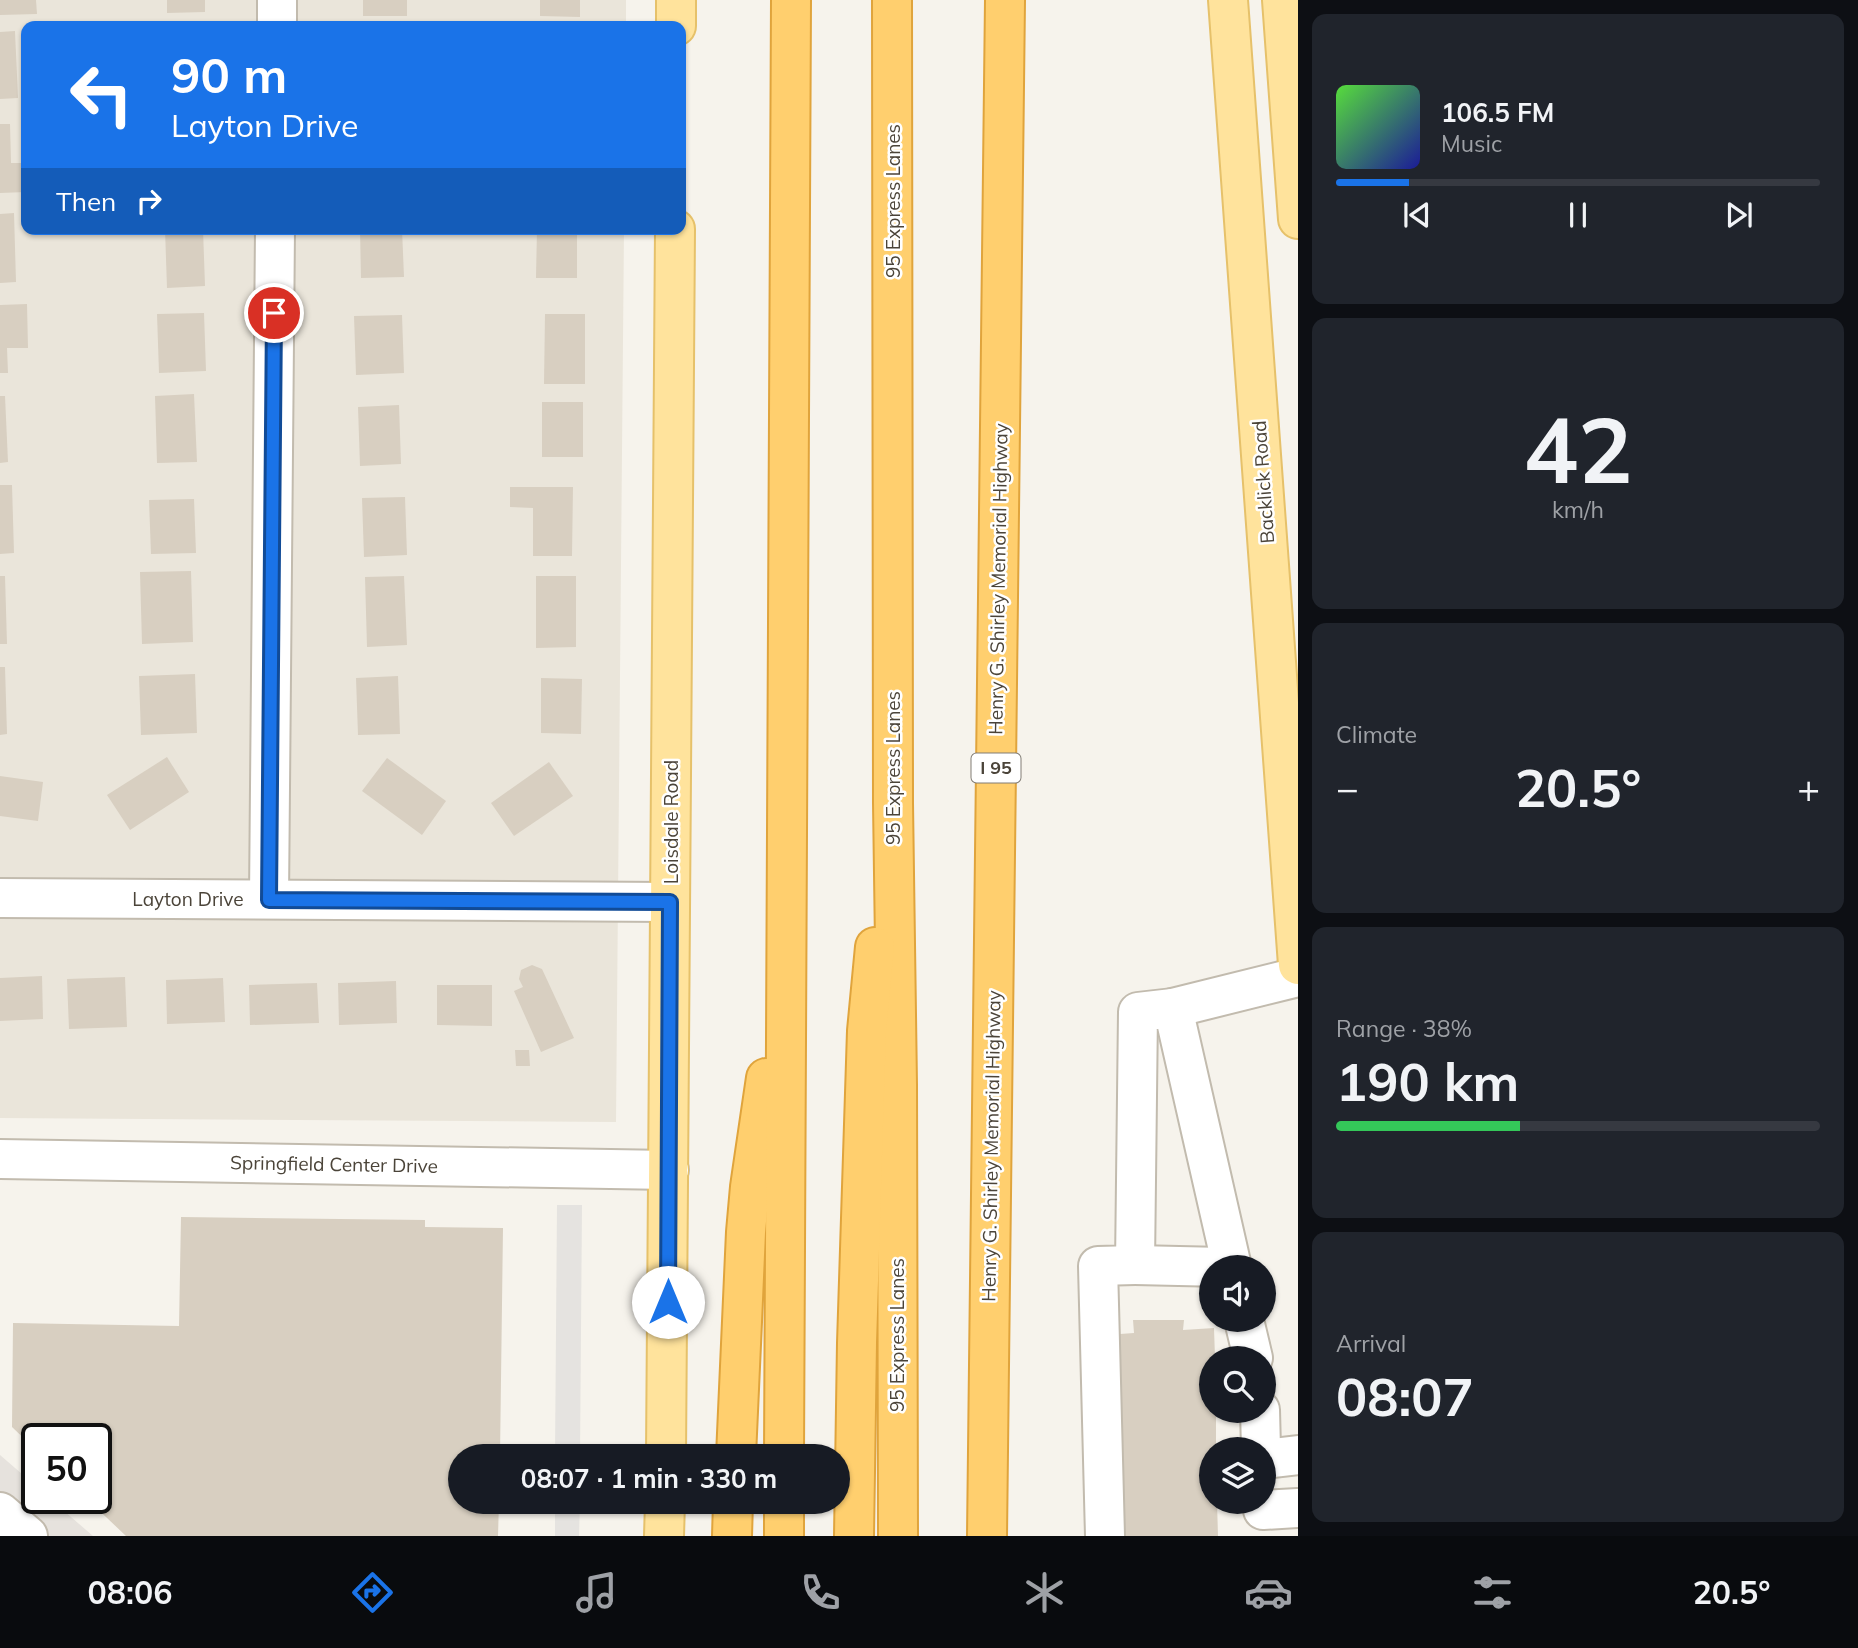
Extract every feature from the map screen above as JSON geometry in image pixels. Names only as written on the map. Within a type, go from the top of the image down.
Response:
[{"type":"highway","points":[[784,1444],[791,0]]},
{"type":"highway","name":"95 Express Lanes","points":[[892,0],[893,803],[898,1536]]},
{"type":"highway","name":"Henry G. Shirley Memorial Highway","points":[[987,1536],[1005,0]]},
{"type":"highway","points":[[854,1536],[867,1031],[893,803]]},
{"type":"highway","points":[[737,1444],[750,1187],[786,933]]},
{"type":"highway","points":[[732,1536],[733,1514]]},
{"type":"highway","points":[[784,1514],[784,1536]]},
{"type":"main road","points":[[676,21],[677,0]]},
{"type":"main road","name":"Backlick Road","points":[[1228,0],[1298,965]]},
{"type":"main road","points":[[1282,0],[1298,219]]},
{"type":"main road","name":"Loisdale Road","points":[[666,1444],[675,235]]},
{"type":"main road","points":[[664,1536],[665,1514]]},
{"type":"street","points":[[276,21],[277,0]]},
{"type":"street","points":[[269,900],[275,235]]},
{"type":"street","name":"Layton Drive","points":[[0,898],[670,902]]},
{"type":"street","points":[[1135,1265],[1138,1012],[1173,1008],[1298,977]]},
{"type":"street","points":[[1173,1008],[1229,1255]]},
{"type":"street","name":"Springfield Center Drive","points":[[0,1159],[669,1170]]},
{"type":"street","points":[[1105,1536],[1098,1266],[1199,1266]]},
{"type":"street","points":[[1276,1458],[1298,1455]]},
{"type":"street","points":[[0,1511],[28,1536]]},
{"type":"shaded area","points":[[0,0],[626,0],[626,21],[21,21],[21,235],[624,235],[616,1122],[0,1118]]},
{"type":"shaded area","points":[[557,1205],[582,1205],[580,1444],[555,1444]]},
{"type":"shaded area","points":[[0,1455],[21,1473],[21,1514],[68,1514],[93,1536],[0,1536]]},
{"type":"shaded area","points":[[555,1514],[580,1514],[579,1536],[555,1536]]},
{"type":"building","points":[[0,0],[36,0],[37,14],[0,15]]},
{"type":"building","points":[[167,0],[205,0],[205,12],[167,13]]},
{"type":"building","points":[[363,0],[407,0],[407,16],[363,16]]},
{"type":"building","points":[[540,0],[580,0],[580,17],[540,16]]},
{"type":"building","points":[[15,31],[18,98],[0,99],[0,32]]},
{"type":"building","points":[[0,124],[10,124],[11,163],[21,163],[21,192],[0,193]]},
{"type":"building","points":[[14,213],[16,282],[0,283],[0,214]]},
{"type":"building","points":[[165,235],[203,235],[205,286],[167,288]]},
{"type":"building","points":[[360,235],[402,235],[404,277],[361,278]]},
{"type":"building","points":[[537,235],[577,235],[577,278],[536,278]]},
{"type":"building","points":[[27,304],[28,348],[7,348],[8,373],[0,373],[0,305]]},
{"type":"building","points":[[204,313],[206,371],[159,373],[157,314]]},
{"type":"building","points":[[545,314],[585,314],[585,384],[544,384]]},
{"type":"building","points":[[402,315],[404,373],[356,375],[354,316]]},
{"type":"building","points":[[194,394],[197,462],[157,463],[155,396]]},
{"type":"building","points":[[0,396],[5,396],[8,462],[0,463]]},
{"type":"building","points":[[542,402],[583,402],[583,457],[542,457]]},
{"type":"building","points":[[399,405],[401,464],[360,466],[358,407]]},
{"type":"building","points":[[0,485],[12,485],[14,553],[0,554]]},
{"type":"building","points":[[510,487],[573,487],[572,556],[533,556],[533,508],[510,507]]},
{"type":"building","points":[[405,497],[407,555],[364,557],[362,498]]},
{"type":"building","points":[[194,499],[196,553],[151,554],[149,500]]},
{"type":"building","points":[[191,571],[193,642],[142,644],[140,572]]},
{"type":"building","points":[[0,576],[5,576],[7,644],[0,644]]},
{"type":"building","points":[[404,576],[407,645],[367,647],[365,577]]},
{"type":"building","points":[[536,576],[576,576],[576,647],[536,648]]},
{"type":"building","points":[[0,667],[5,667],[7,734],[0,735]]},
{"type":"building","points":[[195,674],[197,733],[141,735],[139,676]]},
{"type":"building","points":[[398,676],[400,734],[358,735],[356,678]]},
{"type":"building","points":[[541,678],[582,679],[581,734],[541,733]]},
{"type":"building","points":[[167,757],[189,792],[130,830],[107,795]]},
{"type":"building","points":[[387,758],[446,801],[422,835],[362,791]]},
{"type":"building","points":[[549,762],[573,796],[514,836],[491,803]]},
{"type":"building","points":[[0,776],[43,782],[38,821],[0,816]]},
{"type":"building","points":[[532,965],[542,969],[574,1038],[541,1052],[514,991],[523,987],[519,979],[521,970]]},
{"type":"building","points":[[42,976],[43,1019],[0,1021],[0,978]]},
{"type":"building","points":[[125,977],[127,1027],[69,1029],[67,979]]},
{"type":"building","points":[[223,978],[225,1022],[167,1024],[166,980]]},
{"type":"building","points":[[396,981],[397,1023],[339,1025],[338,983]]},
{"type":"building","points":[[317,983],[319,1023],[250,1025],[249,985]]},
{"type":"building","points":[[437,985],[492,985],[492,1026],[437,1025]]},
{"type":"building","points":[[515,1050],[529,1050],[530,1066],[516,1066]]},
{"type":"building","points":[[181,1217],[425,1220],[425,1227],[503,1228],[500,1444],[448,1444],[448,1514],[499,1514],[498,1536],[126,1536],[103,1514],[112,1514],[112,1423],[21,1423],[21,1436],[12,1427],[13,1323],[179,1326]]},
{"type":"building","points":[[1133,1320],[1184,1320],[1183,1330],[1214,1332],[1215,1346],[1199,1346],[1199,1423],[1216,1423],[1216,1437],[1199,1437],[1199,1514],[1217,1514],[1218,1536],[1111,1536],[1106,1335],[1134,1333]]},
{"type":"route","points":[[274,313],[269,900],[670,902],[668,1302]]}]
